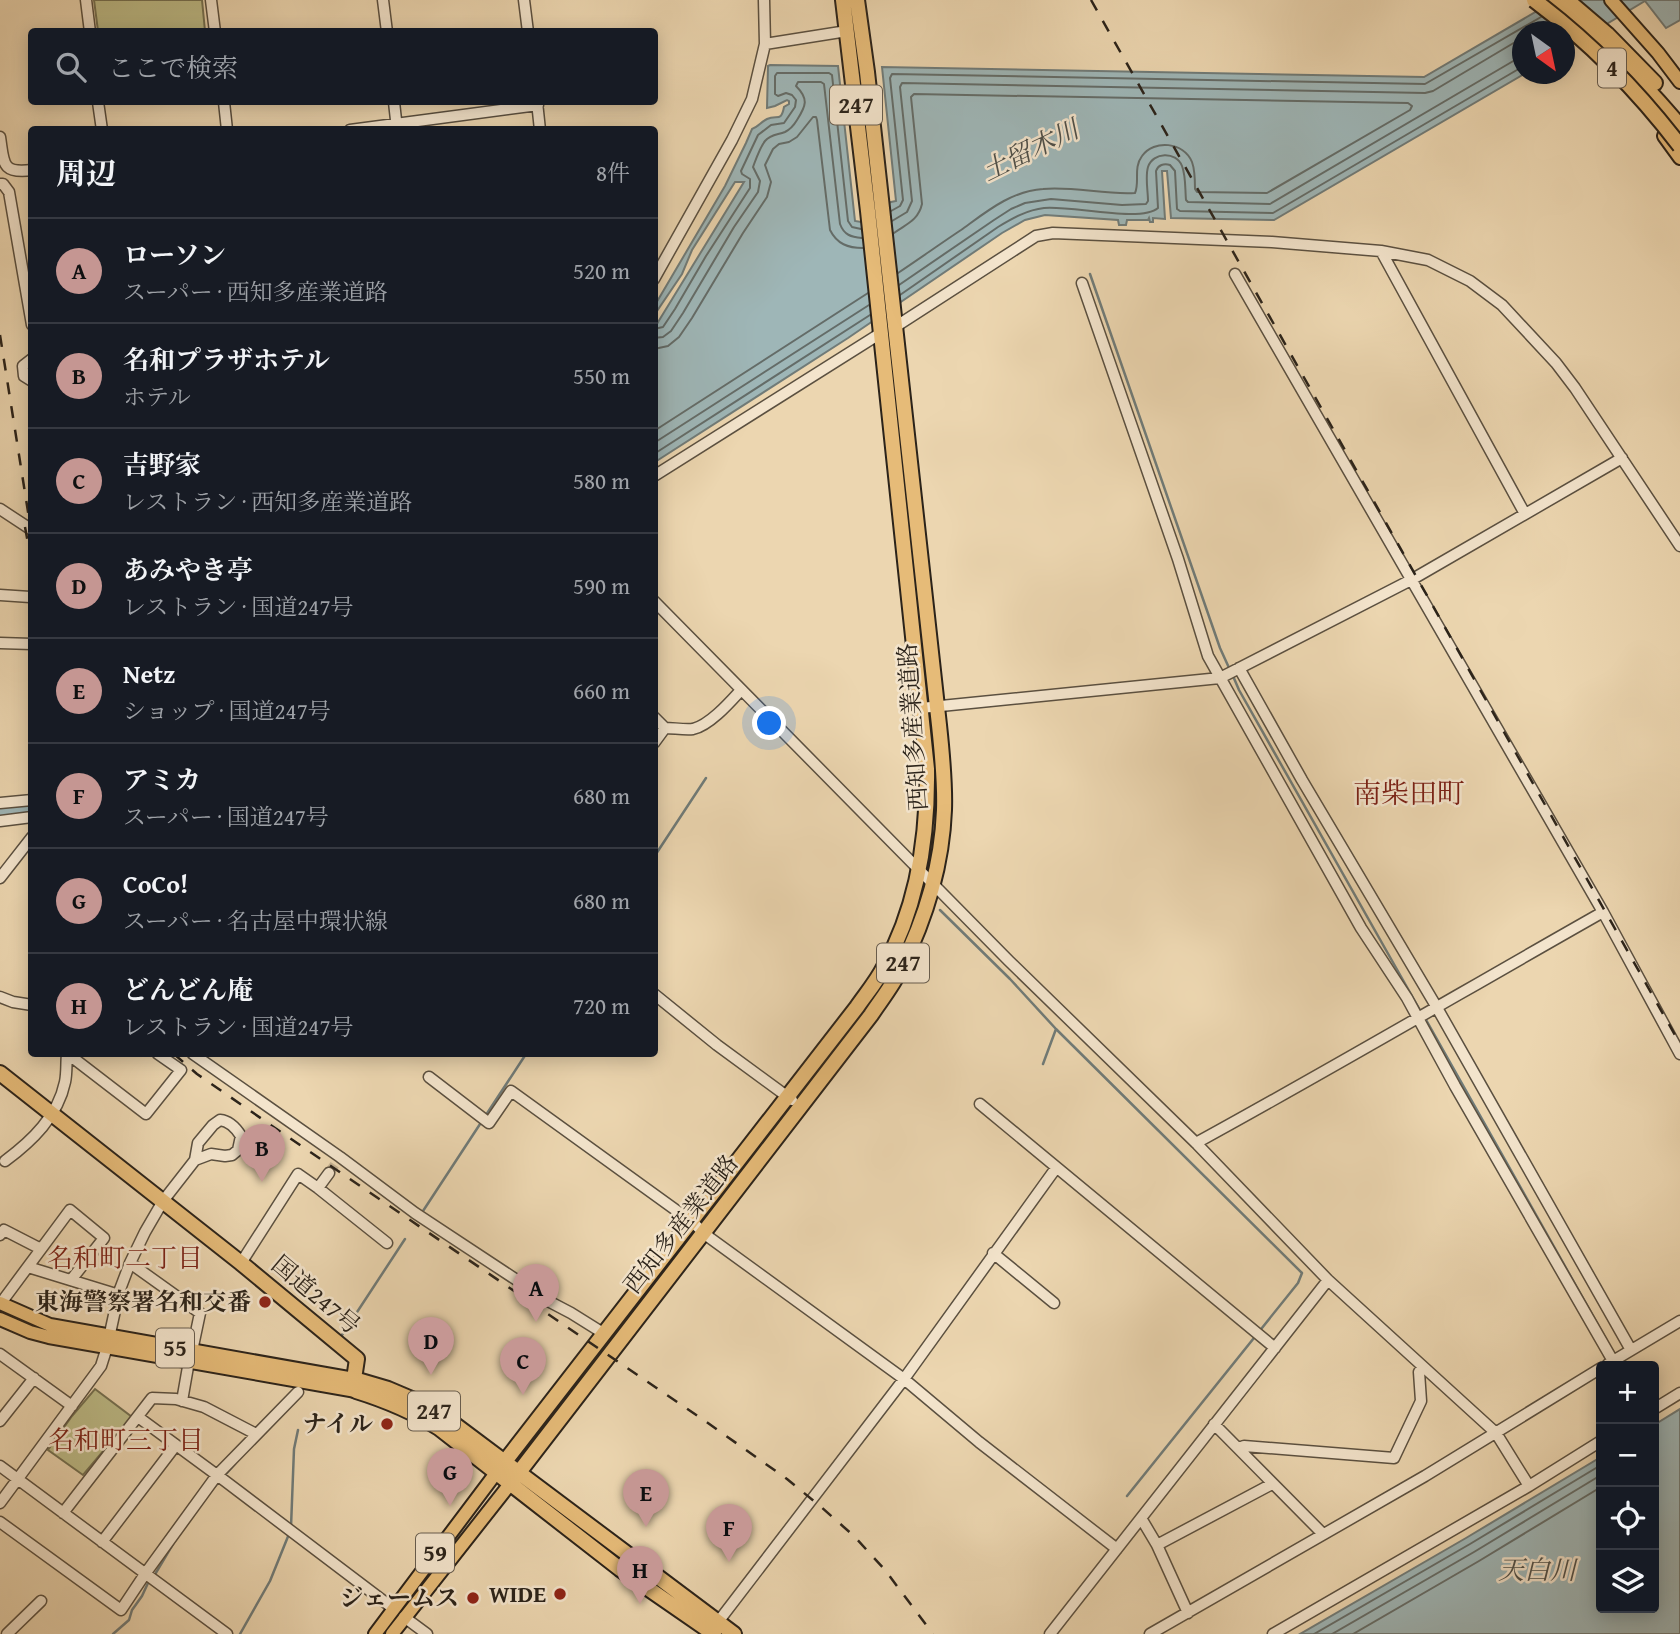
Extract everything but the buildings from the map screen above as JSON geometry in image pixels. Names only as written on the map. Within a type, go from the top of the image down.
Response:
[{"type":"highway","name":"西知多産業道路","points":[[500,1467],[857,1007],[884,967],[904,923],[920,869],[925,842],[927,769],[888,326],[881,202],[855,30],[843,0]]},
{"type":"highway","name":"西知多産業道路","points":[[514,1479],[871,1015],[899,972],[921,925],[933,883],[941,842],[944,778],[888,326],[868,211],[855,30],[858,0]]},
{"type":"highway","points":[[1551,0],[1618,59],[1680,126]]},
{"type":"highway","name":"4","points":[[1567,0],[1636,62],[1680,113]]},
{"type":"highway","name":"4","points":[[1529,2],[1578,35],[1603,58],[1680,144]]},
{"type":"highway","points":[[1626,88],[1680,144]]},
{"type":"highway","name":"国道247号","points":[[0,1073],[241,1263],[357,1359],[355,1385]]},
{"type":"highway","name":"247","points":[[355,1385],[388,1389],[421,1403],[446,1418],[514,1479],[713,1631],[734,1634]]},
{"type":"main road","points":[[1611,0],[1658,52],[1680,82]]},
{"type":"main road","points":[[1529,2],[1592,55],[1626,88],[1680,158]]},
{"type":"main road","name":"55","points":[[0,1303],[50,1325],[108,1341]]},
{"type":"main road","name":"55","points":[[0,1319],[40,1334],[108,1341],[355,1385]]},
{"type":"main road","name":"59","points":[[375,1634],[500,1467]]},
{"type":"main road","name":"59","points":[[392,1634],[514,1479]]},
{"type":"street","points":[[86,0],[90,28]]},
{"type":"street","points":[[211,0],[214,28]]},
{"type":"street","points":[[383,0],[386,28]]},
{"type":"street","points":[[524,0],[528,28]]},
{"type":"street","points":[[658,271],[732,140],[752,99],[765,44],[764,0]]},
{"type":"street","points":[[765,44],[855,30]]},
{"type":"street","points":[[98,105],[101,126]]},
{"type":"street","points":[[224,105],[227,126]]},
{"type":"street","points":[[394,105],[397,126]]},
{"type":"street","points":[[403,126],[532,105]]},
{"type":"street","points":[[538,105],[540,126]]},
{"type":"street","points":[[0,137],[7,167],[14,171],[28,170]]},
{"type":"street","points":[[0,184],[9,192],[27,266]]},
{"type":"street","points":[[658,473],[888,326],[1036,236],[1053,233],[1272,242],[1381,251],[1428,260],[1470,281],[1502,305],[1556,363],[1680,546]]},
{"type":"street","points":[[1381,251],[1525,514]]},
{"type":"street","points":[[1235,274],[1603,912],[1680,1054]]},
{"type":"street","points":[[1082,283],[1178,559],[1208,656],[1361,928],[1418,1017],[1604,1361]]},
{"type":"street","points":[[28,362],[23,366],[24,376],[28,378]]},
{"type":"street","points":[[921,708],[1220,678],[1411,580],[1622,458]]},
{"type":"street","points":[[0,509],[28,527]]},
{"type":"street","points":[[0,596],[28,597]]},
{"type":"street","points":[[658,605],[1009,961],[1196,1143],[1328,1280],[1496,1433],[1529,1486]]},
{"type":"street","points":[[0,643],[28,644]]},
{"type":"street","points":[[1239,668],[1295,769],[1436,1006],[1631,1350]]},
{"type":"street","points":[[658,722],[665,728],[693,729],[720,712],[741,690]]},
{"type":"street","points":[[658,738],[665,728]]},
{"type":"street","points":[[0,803],[28,800]]},
{"type":"street","points":[[0,821],[28,818]]},
{"type":"street","points":[[0,878],[28,842]]},
{"type":"street","points":[[1196,1143],[1603,912]]},
{"type":"street","points":[[658,996],[717,1045],[802,1107]]},
{"type":"street","points":[[0,997],[28,1004]]},
{"type":"street","points":[[5,1161],[41,1130],[53,1113],[66,1079],[67,1057]]},
{"type":"street","points":[[71,1057],[146,1114],[181,1070],[162,1057]]},
{"type":"street","points":[[197,1057],[415,1213],[550,1302],[603,1333]]},
{"type":"street","points":[[429,1077],[489,1122],[511,1091],[691,1220],[703,1232],[904,1380],[1117,1549]]},
{"type":"street","points":[[980,1104],[1275,1348]]},
{"type":"street","points":[[0,1503],[101,1366],[130,1263],[163,1201],[195,1160],[198,1143],[220,1120],[226,1121],[242,1136],[238,1150],[232,1154],[211,1154],[195,1160]]},
{"type":"street","points":[[713,1631],[904,1380],[1056,1168]]},
{"type":"street","points":[[318,1188],[329,1172]]},
{"type":"street","points":[[241,1263],[298,1174],[387,1243]]},
{"type":"street","points":[[0,1303],[70,1210],[104,1238],[71,1280]]},
{"type":"street","points":[[0,1235],[4,1230],[41,1249]]},
{"type":"street","points":[[993,1253],[1054,1303]]},
{"type":"street","points":[[130,1263],[200,1313],[182,1401]]},
{"type":"street","points":[[28,1267],[119,1295]]},
{"type":"street","points":[[1050,1634],[1328,1280]]},
{"type":"street","points":[[1613,1361],[1680,1321]]},
{"type":"street","points":[[0,1354],[72,1406]]},
{"type":"street","points":[[1239,1448],[1244,1446],[1394,1458],[1421,1401],[1419,1372],[1422,1367]]},
{"type":"street","points":[[1150,1634],[1425,1476],[1596,1371]]},
{"type":"street","points":[[0,1421],[34,1378]]},
{"type":"street","points":[[0,1522],[121,1611],[145,1574],[220,1477],[256,1434],[298,1392]]},
{"type":"street","points":[[1659,1406],[1680,1393]]},
{"type":"street","points":[[63,1513],[152,1398],[182,1401],[204,1407],[256,1434]]},
{"type":"street","points":[[138,1417],[394,1609]]},
{"type":"street","points":[[1214,1424],[1323,1534]]},
{"type":"street","points":[[1273,1634],[1529,1486],[1596,1444]]},
{"type":"street","points":[[102,1542],[176,1445]]},
{"type":"street","points":[[0,1466],[228,1634]]},
{"type":"street","points":[[1157,1545],[1272,1484]]},
{"type":"street","points":[[1141,1518],[1157,1545],[1188,1613]]},
{"type":"street","points":[[7,1634],[41,1601]]},
{"type":"street","points":[[404,1617],[427,1634]]},
{"type":"shaded area","points":[[94,0],[202,0],[205,28],[98,28]]},
{"type":"shaded area","points":[[95,1389],[132,1417],[83,1475],[48,1450]]},
{"type":"water","points":[[1556,0],[1680,0],[1680,20],[1666,28],[1645,1],[1575,43],[1575,21],[1520,21]]},
{"type":"water","points":[[1512,26],[1512,81],[1274,220],[1171,218],[1167,171],[1162,171],[1165,219],[1153,218],[1153,222],[1150,222],[1149,218],[1127,220],[1126,225],[1119,225],[1118,220],[1045,215],[1025,220],[658,460],[658,322],[744,182],[735,182],[692,250],[682,274],[658,310],[658,300],[725,186],[752,129],[767,119],[780,117],[784,107],[789,104],[787,100],[767,108],[768,66],[838,66],[855,221],[861,222],[896,201],[882,67],[1424,77]]},
{"type":"water","name":"天白川","points":[[1680,1409],[1680,1634],[1300,1634],[1596,1460],[1596,1613],[1659,1613],[1659,1422]]},
{"type":"waterway","points":[[1090,274],[1230,670]]},
{"type":"waterway","points":[[1233,676],[1421,1012]]},
{"type":"waterway","points":[[658,851],[706,778]]},
{"type":"waterway","name":"土留木川","points":[[0,813],[28,810]]},
{"type":"waterway","points":[[940,910],[1056,1029],[1043,1064]]},
{"type":"waterway","points":[[1425,1018],[1606,1339]]},
{"type":"waterway","points":[[1056,1029],[1302,1273],[1298,1283],[1127,1496]]},
{"type":"waterway","points":[[423,1211],[524,1057]]},
{"type":"waterway","points":[[342,1335],[405,1239]]},
{"type":"waterway","points":[[291,1527],[294,1449],[298,1430]]},
{"type":"waterway","points":[[209,1493],[235,1464]]},
{"type":"waterway","points":[[240,1634],[270,1581],[289,1534]]},
{"type":"waterway","points":[[154,1576],[173,1544]]},
{"type":"waterway","points":[[113,1634],[129,1620],[148,1583]]},
{"type":"tunnel","points":[[329,1173],[340,1157]]},
{"type":"railway","points":[[1091,0],[1680,1044]]},
{"type":"railway","points":[[0,335],[28,512]]},
{"type":"railway","points":[[25,527],[28,543]]},
{"type":"railway","points":[[177,1057],[197,1074],[787,1479],[854,1536],[885,1570],[933,1634]]},
{"type":"place","name":"名和プラザホテル","points":[[262,1182]]},
{"type":"place","name":"東海警察署名和交番","points":[[265,1302]]},
{"type":"place","name":"ローソン","points":[[536,1322]]},
{"type":"place","name":"あみやき亭","points":[[431,1375]]},
{"type":"place","name":"吉野家","points":[[523,1395]]},
{"type":"place","name":"ナイル","points":[[387,1424]]},
{"type":"place","name":"CoCo!","points":[[450,1506]]},
{"type":"place","name":"Netz","points":[[646,1527]]},
{"type":"place","name":"アミカ","points":[[729,1562]]},
{"type":"place","name":"WIDE","points":[[560,1594]]},
{"type":"place","name":"ジェームス","points":[[473,1598]]},
{"type":"place","name":"どんどん庵","points":[[640,1604]]},
{"type":"district","name":"南柴田町","points":[[1409,793]]},
{"type":"district","name":"名和町二丁目","points":[[125,1258]]},
{"type":"district","name":"名和町三丁目","points":[[126,1440]]}]
